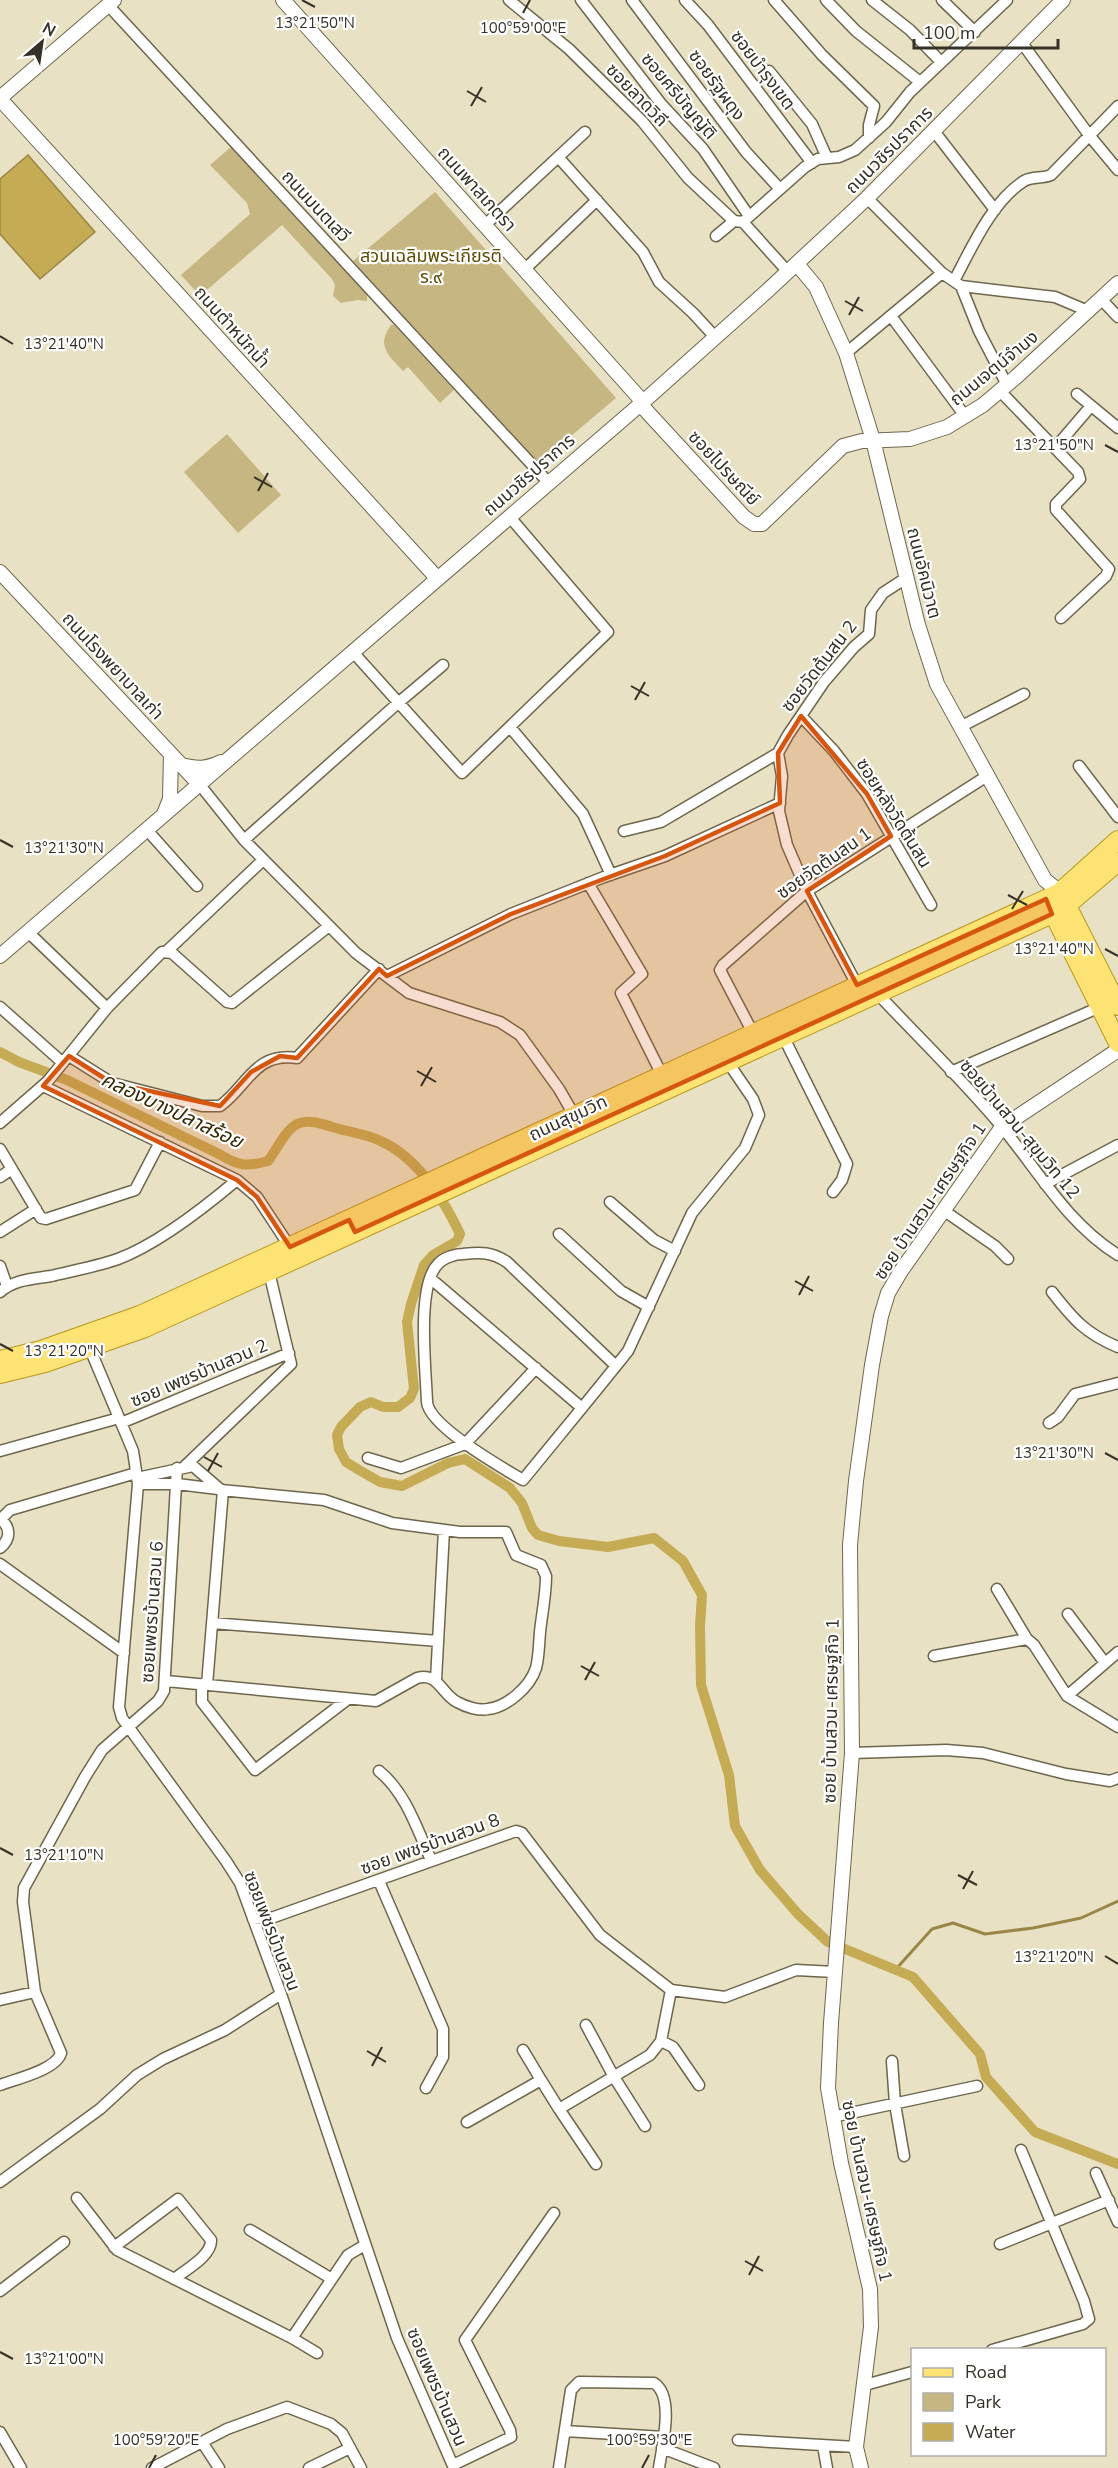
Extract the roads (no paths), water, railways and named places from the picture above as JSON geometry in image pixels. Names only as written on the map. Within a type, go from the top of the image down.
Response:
[{"type":"main road","name":"ถนนสุขุมวิท","points":[[436,1186],[722,1055],[753,1033],[857,985],[1056,903],[1118,840]]},
{"type":"main road","name":"ถนนสุขุมวิท","points":[[0,1374],[45,1364],[90,1349],[145,1328],[269,1272],[352,1226],[662,1075],[783,1036],[877,993],[1056,903],[1118,862]]},
{"type":"main road","points":[[1056,903],[1109,1007],[1118,1043]]},
{"type":"main road","name":"ถนนสุขุมวิท","points":[[0,1360],[52,1347],[140,1315],[290,1247],[352,1226]]},
{"type":"street","name":"ถนนพาสเภตรา","points":[[283,0],[641,403]]},
{"type":"street","name":"ซอยลาดวิถี","points":[[509,0],[569,49],[642,121],[688,178],[742,219],[792,268]]},
{"type":"street","name":"ซอยศรีบัญญัติ","points":[[581,0],[662,105],[703,149],[742,219]]},
{"type":"street","name":"ซอยรัฐผดุง","points":[[632,0],[746,152],[780,188]]},
{"type":"street","name":"ซอยบำรุงเขต","points":[[685,0],[708,25],[812,163]]},
{"type":"street","points":[[774,0],[822,55],[874,106],[899,105]]},
{"type":"street","points":[[826,0],[856,31],[920,82]]},
{"type":"street","points":[[872,0],[910,30],[942,62]]},
{"type":"street","points":[[942,0],[975,32]]},
{"type":"street","points":[[716,236],[742,219],[818,159],[839,158],[855,150],[869,138],[920,82],[1007,0]]},
{"type":"street","name":"ถนนวชิรปราการ","points":[[0,956],[641,403],[792,268],[867,198],[1063,0]]},
{"type":"street","points":[[0,98],[111,3]]},
{"type":"street","name":"ถนนมนตเสวี","points":[[111,3],[548,482]]},
{"type":"street","points":[[1022,43],[1089,135],[1118,170]]},
{"type":"street","points":[[769,71],[812,124],[827,158]]},
{"type":"street","name":"ถนนตำหนักน้ำ","points":[[0,98],[437,578]]},
{"type":"street","points":[[869,138],[869,125],[874,106]]},
{"type":"street","points":[[1061,618],[1106,576],[1109,568],[1056,510],[1056,504],[1080,479],[1080,475],[1054,448],[1004,388],[957,283],[974,242],[995,210],[1023,182],[1032,177],[1051,175],[1118,106]]},
{"type":"street","points":[[934,131],[995,210]]},
{"type":"street","points":[[485,225],[585,132]]},
{"type":"street","points":[[559,158],[643,252],[659,282],[715,337]]},
{"type":"street","points":[[867,198],[942,273],[957,283],[1055,297],[1088,311]]},
{"type":"street","points":[[524,270],[597,200]]},
{"type":"street","name":"ถนนอัคนิวาต","points":[[792,268],[816,287],[846,353],[873,440],[906,578],[937,684],[1046,880],[1056,903]]},
{"type":"street","points":[[846,353],[942,273]]},
{"type":"street","name":"ถนนเจตน์จำนง","points":[[873,440],[910,440],[947,427],[965,416],[1004,388],[1118,283]]},
{"type":"street","points":[[1101,299],[1118,317]]},
{"type":"street","points":[[891,316],[965,416]]},
{"type":"street","points":[[1077,394],[1118,428]]},
{"type":"street","name":"ซอยไปรษณีย์","points":[[641,403],[744,517],[754,524],[762,524],[776,513],[843,446],[852,442],[873,440]]},
{"type":"street","points":[[1054,448],[1091,406]]},
{"type":"street","points":[[352,651],[462,773],[608,632],[509,516]]},
{"type":"street","name":"ถนนโรงพยาบาลเก่า","points":[[0,572],[200,785]]},
{"type":"street","name":"ซอยวัดต้นสน 2","points":[[778,753],[824,682],[854,647],[869,634],[871,610],[883,593],[906,578]]},
{"type":"street","points":[[244,840],[443,665]]},
{"type":"street","points":[[960,727],[1024,694]]},
{"type":"street","name":"ซอยหลังวัดต้นสน","points":[[801,716],[834,751],[867,794],[932,905]]},
{"type":"street","points":[[510,727],[583,814],[611,875]]},
{"type":"street","points":[[624,831],[661,822],[778,753],[782,776],[780,804],[787,845],[807,891],[857,985]]},
{"type":"street","points":[[164,816],[170,800],[171,754]]},
{"type":"street","points":[[181,765],[195,769],[208,768],[231,757]]},
{"type":"street","points":[[1078,766],[1118,817]]},
{"type":"street","name":"ซอยวัดต้นสน 1","points":[[753,1033],[720,970],[723,965],[807,891],[987,776]]},
{"type":"street","points":[[200,785],[244,840],[356,953],[409,993],[500,1022],[520,1035],[559,1089],[574,1116]]},
{"type":"street","points":[[0,1007],[63,1063],[112,1083],[202,1106],[220,1106],[251,1072],[280,1056],[297,1058],[383,973],[512,914],[588,883],[665,856],[780,804]]},
{"type":"street","points":[[147,830],[197,886]]},
{"type":"street","points":[[0,1123],[45,1083],[107,1008],[162,952],[167,951],[263,860]]},
{"type":"street","points":[[588,883],[642,974],[621,993],[662,1075]]},
{"type":"street","points":[[167,951],[176,956],[227,1002],[232,1003],[329,926]]},
{"type":"street","points":[[28,932],[107,1008]]},
{"type":"street","name":"ซอยบ้านสวน-สุขุมวิท 12","points":[[877,993],[1002,1127],[1044,1184],[1080,1225],[1118,1255]]},
{"type":"street","points":[[951,1072],[1109,1007]]},
{"type":"street","points":[[783,1036],[847,1164],[842,1180],[833,1192]]},
{"type":"street","name":"ซอย บ้านสวน-เศรษฐกิจ 1","points":[[861,2468],[856,2447],[871,2326],[870,2289],[832,2117],[828,2088],[852,1753],[850,1545],[856,1481],[872,1365],[881,1316],[888,1293],[1002,1127],[1118,1050]]},
{"type":"street","points":[[616,1366],[498,1255],[482,1252],[457,1254],[436,1265],[430,1278],[424,1299],[427,1407],[433,1416],[465,1444],[523,1480],[628,1352],[692,1213],[745,1148],[759,1115],[753,1099],[722,1055]]},
{"type":"street","points":[[45,1083],[237,1180],[257,1197],[290,1247]]},
{"type":"street","points":[[0,1149],[41,1218],[52,1219],[130,1193],[138,1185],[160,1142]]},
{"type":"street","points":[[1044,1184],[1118,1144]]},
{"type":"street","points":[[0,1177],[12,1169]]},
{"type":"street","points":[[0,1266],[3,1289],[16,1281],[118,1259],[148,1244],[209,1204],[237,1180]]},
{"type":"street","points":[[610,1202],[654,1240],[675,1251]]},
{"type":"street","points":[[0,1232],[36,1209]]},
{"type":"street","points":[[943,1210],[996,1246],[1008,1258]]},
{"type":"street","points":[[559,1234],[621,1291],[649,1307]]},
{"type":"street","points":[[181,1467],[291,1364],[269,1272]]},
{"type":"street","points":[[430,1278],[582,1408]]},
{"type":"street","points":[[1052,1292],[1080,1326],[1100,1340],[1118,1347]]},
{"type":"street","name":"ซอยเพชรบ้านสวน","points":[[90,1349],[133,1451],[137,1478],[119,1707],[122,1718],[240,1883],[281,1994],[397,2338],[453,2466]]},
{"type":"street","name":"ซอย เพชรบ้านสวน 2","points":[[0,1451],[120,1420],[289,1353]]},
{"type":"street","points":[[368,1458],[401,1468],[465,1444],[536,1368]]},
{"type":"street","points":[[1049,1423],[1058,1417],[1075,1394],[1118,1383]]},
{"type":"street","points":[[0,1548],[6,1543],[9,1533],[1,1519],[10,1510],[181,1467],[196,1468],[220,1490]]},
{"type":"street","name":"ซอยเพชรบ้านสวน 6","points":[[0,2085],[59,2061],[61,2053],[35,1992],[23,1902],[24,1888],[85,1776],[102,1750],[158,1701],[164,1691],[177,1484],[181,1467]]},
{"type":"street","points":[[137,1478],[220,1490],[326,1500],[385,1522],[444,1530],[506,1532],[516,1555],[541,1565],[546,1573],[536,1668],[527,1684],[515,1696],[496,1707],[481,1710],[452,1699],[435,1680],[424,1677],[417,1678],[376,1701],[166,1681]]},
{"type":"street","points":[[220,1490],[212,1623],[202,1702],[255,1770],[348,1699]]},
{"type":"street","points":[[435,1680],[444,1530]]},
{"type":"street","points":[[0,1564],[124,1653]]},
{"type":"street","points":[[998,1589],[1027,1639],[1034,1645],[1067,1696],[1118,1727]]},
{"type":"street","points":[[1068,1614],[1105,1663]]},
{"type":"street","points":[[212,1623],[438,1641]]},
{"type":"street","points":[[934,1656],[1027,1639]]},
{"type":"street","points":[[1067,1696],[1118,1652]]},
{"type":"street","points":[[852,1753],[946,1750],[974,1752],[1066,1774],[1110,1781],[1118,1778]]},
{"type":"street","points":[[379,1771],[393,1783],[404,1799],[431,1860]]},
{"type":"street","name":"ซอย เพชรบ้านสวน 8","points":[[253,1919],[274,1917],[516,1831],[522,1833],[600,1935],[671,1990]]},
{"type":"street","points":[[379,1881],[443,2029],[443,2057],[426,2088]]},
{"type":"street","points":[[559,2109],[650,2055],[662,2041],[671,1990],[725,1997],[796,1970],[835,1972]]},
{"type":"street","points":[[0,2000],[35,1992]]},
{"type":"street","points":[[0,2182],[100,2109],[137,2075],[163,2059],[225,2030],[281,1994]]},
{"type":"street","points":[[586,2025],[614,2077],[645,2126]]},
{"type":"street","points":[[662,2041],[673,2047],[699,2085]]},
{"type":"street","points":[[523,2050],[596,2164]]},
{"type":"street","points":[[892,2061],[895,2104],[904,2156]]},
{"type":"street","points":[[467,2122],[541,2080]]},
{"type":"street","points":[[832,2117],[977,2086]]},
{"type":"street","points":[[996,2348],[1083,2324],[1089,2319],[1084,2301],[1021,2150]]},
{"type":"street","points":[[1096,2173],[1118,2222]]},
{"type":"street","points":[[76,2198],[114,2247],[317,2353]]},
{"type":"street","points":[[114,2247],[178,2199],[211,2240],[211,2244],[207,2253],[174,2279]]},
{"type":"street","points":[[1000,2244],[1109,2200]]},
{"type":"street","points":[[453,2466],[511,2437],[510,2430],[465,2340],[554,2213]]},
{"type":"street","points":[[250,2230],[332,2279]]},
{"type":"street","points":[[0,2291],[64,2242]]},
{"type":"street","points":[[292,2338],[348,2255],[365,2245]]},
{"type":"street","points":[[865,2385],[911,2372]]},
{"type":"street","points":[[559,2468],[571,2390],[579,2382],[654,2383],[658,2386],[662,2394],[666,2421],[659,2468]]},
{"type":"street","points":[[152,2468],[227,2429],[287,2407],[331,2424],[342,2433],[361,2468]]},
{"type":"street","points":[[0,2432],[21,2468]]},
{"type":"street","points":[[565,2432],[663,2442],[714,2468]]},
{"type":"street","points":[[738,2440],[856,2447]]},
{"type":"street","points":[[202,2442],[219,2468]]},
{"type":"street","points":[[823,2446],[827,2468]]},
{"type":"street","points":[[309,2468],[350,2448]]},
{"type":"water","points":[[28,155],[95,232],[40,279],[0,234],[0,179]]},
{"type":"waterway","name":"คลองบางปลาสร้อย","points":[[0,1052],[19,1062],[67,1080],[237,1163],[248,1165],[268,1161],[290,1129],[300,1123],[309,1122],[376,1139],[390,1146],[415,1166],[436,1192],[460,1234],[457,1241],[433,1255],[424,1265],[411,1304],[407,1322],[414,1389],[410,1398],[398,1407],[383,1407],[371,1402],[360,1407],[341,1427],[337,1435],[339,1449],[346,1462],[380,1482],[402,1486],[448,1463],[465,1459],[510,1488],[522,1503],[532,1528],[538,1535],[559,1541],[608,1547],[654,1538],[683,1561],[702,1595],[701,1685],[729,1775],[735,1826],[760,1870],[798,1914],[828,1942],[913,1977],[980,2054],[986,2077],[1035,2132],[1118,2164]]},
{"type":"waterway","points":[[896,1969],[932,1929],[953,1923],[985,1934],[1033,1928],[1081,1918],[1118,1901]]},
{"type":"park label","name":"สวนเฉลิมพระเกียรติ ร.๙","points":[[431,266]]}]
